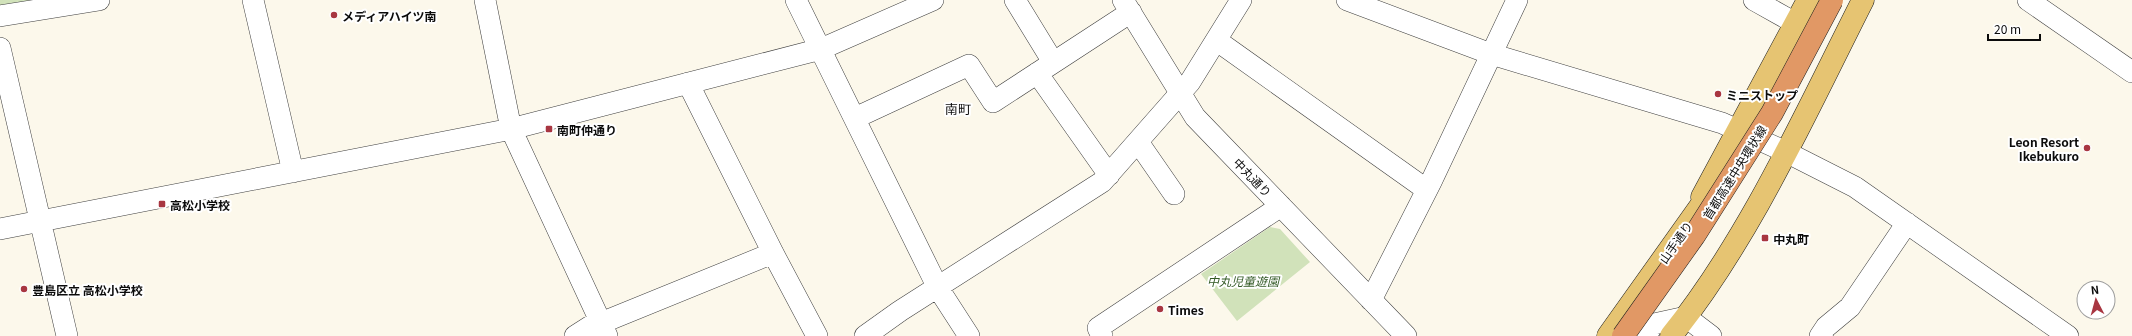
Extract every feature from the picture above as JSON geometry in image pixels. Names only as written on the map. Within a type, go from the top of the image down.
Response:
[{"type":"highway","name":"首都高速中央環状線","points":[[1623,336],[1694,236],[1772,113],[1832,0]]},
{"type":"highway","name":"首都高速中央環状線","points":[[1634,336],[1699,238],[1774,115],[1837,0]]},
{"type":"main road","points":[[1744,132],[1795,23],[1808,0]]},
{"type":"main road","points":[[1744,132],[1764,115],[1824,0]]},
{"type":"main road","points":[[1672,336],[1740,234],[1786,152],[1863,0]]},
{"type":"main road","points":[[1786,152],[1804,136],[1880,0]]},
{"type":"main road","name":"山手通り","points":[[1608,336],[1688,223],[1744,132]]},
{"type":"street","points":[[0,16],[99,0]]},
{"type":"street","points":[[253,0],[293,172]]},
{"type":"street","points":[[484,0],[511,129],[603,326]]},
{"type":"street","points":[[796,0],[938,288],[969,336]]},
{"type":"street","points":[[0,230],[511,129],[821,49],[933,0]]},
{"type":"street","points":[[1015,0],[1045,67],[1110,175]]},
{"type":"street","points":[[864,336],[1102,182],[1110,175],[1190,82],[1241,0]]},
{"type":"street","points":[[1347,0],[1491,54],[1722,123],[1744,132],[1855,186],[2068,336]]},
{"type":"street","points":[[1371,300],[1427,190],[1517,0]]},
{"type":"street","points":[[1754,0],[1795,23]]},
{"type":"street","points":[[2028,0],[2132,72]]},
{"type":"street","points":[[855,118],[969,65],[994,102],[1045,67],[1127,6]]},
{"type":"street","name":"中丸通り","points":[[1127,6],[1198,121],[1406,336]]},
{"type":"street","points":[[1216,40],[1427,190]]},
{"type":"street","points":[[0,48],[67,336]]},
{"type":"street","points":[[688,83],[773,253],[817,336]]},
{"type":"street","points":[[1138,142],[1174,194]]},
{"type":"street","points":[[1100,332],[1281,206]]},
{"type":"street","points":[[1820,336],[1826,327],[1850,306],[1907,223]]},
{"type":"street","points":[[575,336],[603,326],[773,253]]},
{"type":"street","points":[[1645,336],[1654,324],[1686,317],[1711,336]]},
{"type":"green space","points":[[0,0],[35,0],[0,8]]},
{"type":"green space","name":"中丸児童遊園","points":[[1270,227],[1280,229],[1310,262],[1237,321],[1201,274]]},
{"type":"place","name":"メディアハイツ南","points":[[334,15]]},
{"type":"place","name":"ミニストップ","points":[[1718,94]]},
{"type":"place","name":"南町仲通り","points":[[549,129]]},
{"type":"place","name":"Leon Resort Ikebukuro","points":[[2087,148]]},
{"type":"place","name":"高松小学校","points":[[162,204]]},
{"type":"place","name":"中丸町","points":[[1765,238]]},
{"type":"place","name":"豊島区立 高松小学校","points":[[24,289]]},
{"type":"place","name":"Times","points":[[1160,309]]},
{"type":"district","name":"南町","points":[[958,108]]}]
